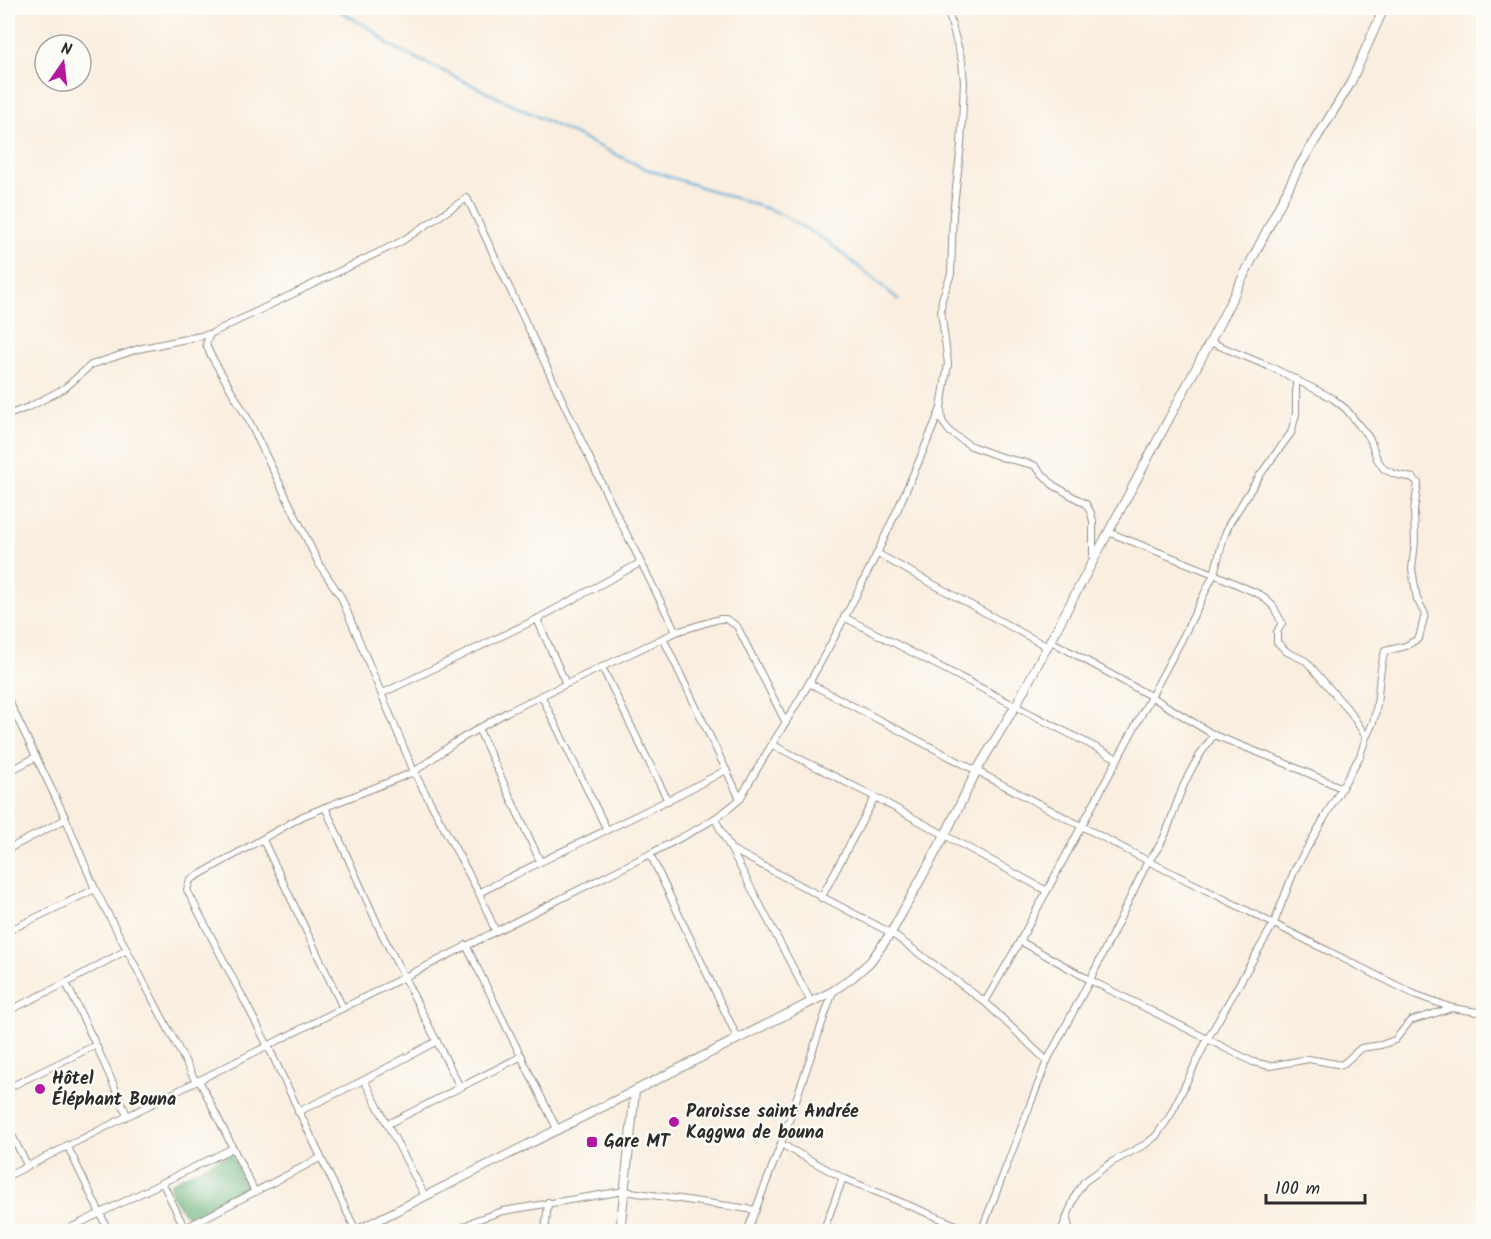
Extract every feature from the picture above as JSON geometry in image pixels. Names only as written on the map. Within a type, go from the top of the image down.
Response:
[{"type":"street","points":[[8,1176],[650,854],[715,819],[740,799],[809,683],[878,554],[900,507],[940,408],[948,364],[941,310],[942,299],[951,274],[953,214],[962,140],[964,81],[962,61],[947,8]]},
{"type":"street","points":[[786,723],[737,626],[726,619],[719,619],[676,632],[541,695],[478,728],[414,772],[290,823],[190,880],[187,886],[268,1046],[355,1231],[833,991],[870,962],[891,933],[945,836],[977,770],[1016,705],[1047,643],[1210,342],[1300,165],[1350,84],[1384,8]]},
{"type":"street","points":[[8,415],[65,388],[91,365],[138,349],[210,334],[402,241],[466,198],[640,563],[676,632]]},
{"type":"street","points":[[210,334],[206,344],[210,354],[248,419],[319,564],[341,597],[414,772],[479,893],[495,930]]},
{"type":"street","points":[[1061,1232],[1076,1194],[1084,1182],[1113,1162],[1146,1144],[1163,1127],[1184,1089],[1206,1040],[1274,923],[1295,869],[1360,756],[1376,716],[1380,669],[1385,651],[1406,646],[1419,638],[1425,614],[1417,599],[1412,569],[1415,542],[1414,511],[1418,483],[1413,477],[1394,474],[1384,469],[1377,459],[1370,439],[1340,404],[1296,379],[1210,342]]},
{"type":"street","points":[[985,1002],[1152,697],[1214,574],[1229,524],[1260,475],[1291,433],[1296,414],[1296,379]]},
{"type":"street","points":[[940,408],[944,426],[961,440],[985,452],[1034,465],[1053,485],[1086,504],[1093,521],[1093,561]]},
{"type":"street","points":[[1108,532],[1214,574],[1268,600],[1282,623],[1277,632],[1277,642],[1287,652],[1306,661],[1351,714],[1366,737]]},
{"type":"street","points":[[878,554],[1152,697],[1214,735],[1342,788]]},
{"type":"street","points":[[382,693],[537,619],[640,563]]},
{"type":"street","points":[[844,617],[1118,759]]},
{"type":"street","points":[[537,619],[566,684]]},
{"type":"street","points":[[663,639],[740,799]]},
{"type":"street","points":[[602,667],[668,801]]},
{"type":"street","points":[[809,683],[1148,861],[1414,994],[1452,1008],[1484,1013]]},
{"type":"street","points":[[541,695],[607,830]]},
{"type":"street","points":[[8,699],[66,819],[95,890],[125,951],[255,1192]]},
{"type":"street","points":[[478,728],[540,861]]},
{"type":"street","points":[[981,1232],[1047,1061],[1090,980],[1148,861],[1166,836],[1188,776],[1214,735]]},
{"type":"street","points":[[773,745],[875,797],[1047,891]]},
{"type":"street","points":[[8,772],[36,757]]},
{"type":"street","points":[[479,893],[540,861],[668,801],[726,770]]},
{"type":"street","points":[[821,898],[875,797]]},
{"type":"street","points":[[325,807],[404,978],[460,1087]]},
{"type":"street","points":[[8,849],[66,819]]},
{"type":"street","points":[[715,819],[810,1002]]},
{"type":"street","points":[[263,840],[343,1008]]},
{"type":"street","points":[[733,850],[891,933],[985,1002],[1047,1061]]},
{"type":"street","points":[[650,854],[738,1039]]},
{"type":"street","points":[[8,932],[95,890]]},
{"type":"street","points":[[1020,941],[1206,1040],[1263,1065],[1274,1066],[1309,1059],[1342,1065],[1361,1048],[1395,1040],[1410,1021],[1452,1008]]},
{"type":"street","points":[[466,945],[557,1129]]},
{"type":"street","points":[[8,1011],[125,951]]},
{"type":"street","points":[[66,983],[127,1115]]},
{"type":"street","points":[[747,1232],[781,1144],[833,991]]},
{"type":"street","points":[[298,1112],[437,1041]]},
{"type":"street","points":[[8,1088],[96,1045]]},
{"type":"street","points":[[388,1124],[522,1056]]},
{"type":"street","points":[[364,1080],[425,1196]]},
{"type":"street","points":[[620,1232],[635,1091]]},
{"type":"street","points":[[8,1127],[27,1165]]},
{"type":"street","points":[[781,1144],[843,1178],[973,1232]]},
{"type":"street","points":[[67,1145],[109,1232]]},
{"type":"street","points":[[62,1232],[232,1148]]},
{"type":"street","points":[[162,1182],[185,1230],[320,1158]]},
{"type":"street","points":[[823,1232],[843,1178]]},
{"type":"street","points":[[455,1232],[476,1220],[502,1211],[624,1191],[756,1210]]},
{"type":"street","points":[[545,1232],[548,1202]]},
{"type":"street","points":[[1067,1218],[1070,1232]]},
{"type":"green space","points":[[231,1153],[247,1187],[191,1217],[187,1215],[174,1198],[170,1183]]},
{"type":"waterway","points":[[335,8],[374,31],[389,45],[646,169],[777,212],[827,241],[899,300]]},
{"type":"place","name":"Hôtel Éléphant Bouna","points":[[40,1089]]},
{"type":"place","name":"Paroisse saint Andrée Kaggwa de bouna","points":[[674,1122]]},
{"type":"place","name":"Gare MT","points":[[592,1142]]}]
